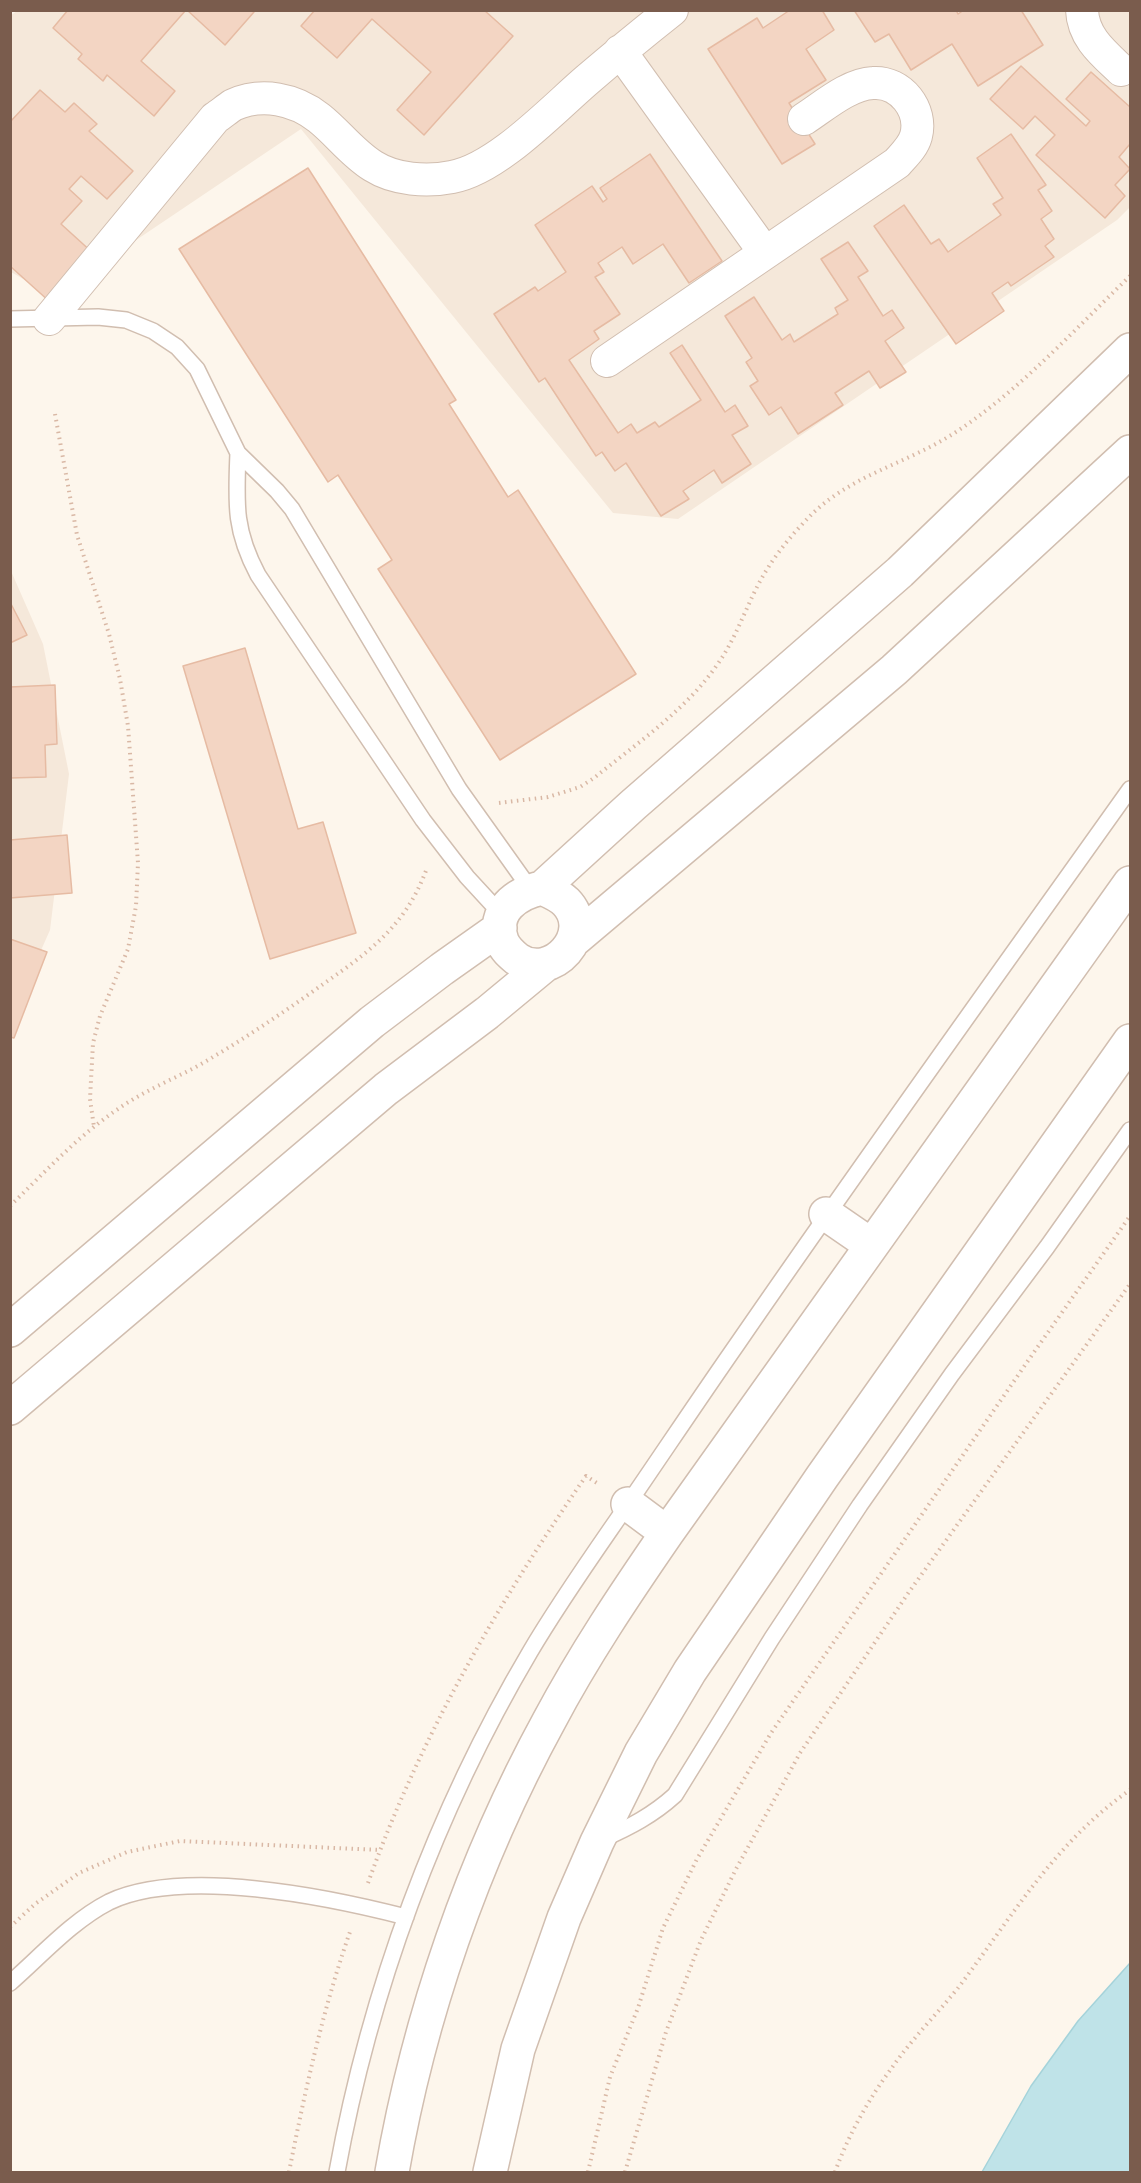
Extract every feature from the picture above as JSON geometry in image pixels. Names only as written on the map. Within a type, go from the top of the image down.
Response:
[{"type":"street","points":[[49,319],[215,118],[233,105],[256,99],[279,99],[301,106],[320,118],[353,152],[374,168],[400,177],[418,179],[454,177],[479,168],[502,154],[620,51],[672,10]]},
{"type":"street","points":[[1082,10],[1082,19],[1089,36],[1121,70]]},
{"type":"street","points":[[620,51],[765,253]]},
{"type":"street","points":[[607,361],[897,163],[908,151],[916,137],[917,121],[913,107],[904,94],[891,86],[876,82],[860,85],[804,119]]},
{"type":"street","points":[[10,1330],[372,1022],[501,921],[514,899],[537,889],[900,572],[1131,350]]},
{"type":"street","points":[[10,1408],[386,1089],[487,1013],[545,965],[562,956],[574,940],[894,670],[1131,453]]},
{"type":"street","points":[[392,2172],[424,2031],[458,1925],[500,1821],[548,1721],[593,1644],[666,1533],[1131,883]]},
{"type":"street","points":[[537,889],[557,894],[570,908],[576,927],[574,940]]},
{"type":"street","points":[[501,921],[502,941],[509,953],[532,965],[545,965]]},
{"type":"street","points":[[490,2172],[518,2049],[564,1918],[597,1842],[641,1753],[690,1671],[822,1477],[1131,1041]]},
{"type":"street","points":[[826,1214],[872,1245]]},
{"type":"street","points":[[628,1504],[666,1533]]},
{"type":"lane","points":[[10,319],[98,317],[126,320],[153,331],[177,347],[197,369],[238,453],[292,509],[475,813],[537,889]]},
{"type":"lane","points":[[238,453],[236,508],[239,531],[247,554],[265,585],[423,820],[501,921]]},
{"type":"lane","points":[[337,2172],[360,2064],[385,1978],[406,1917],[448,1812],[487,1731],[536,1643],[577,1577],[826,1214],[1131,789]]},
{"type":"lane","points":[[597,1842],[635,1825],[656,1812],[675,1795],[772,1638],[860,1505],[952,1374],[1131,1130]]},
{"type":"lane","points":[[10,1983],[92,1913],[110,1902],[134,1893],[159,1888],[210,1887],[309,1896],[360,1905],[406,1917]]},
{"type":"path","points":[[475,813],[503,801],[548,797],[580,787],[649,734],[698,690],[717,666],[733,640],[758,584],[775,557],[816,511],[867,475],[927,449],[985,412],[1131,276]]},
{"type":"path","points":[[55,414],[77,536],[109,634],[120,679],[128,726],[138,863],[136,906],[128,949],[100,1016],[93,1043],[90,1099],[94,1127]]},
{"type":"path","points":[[10,1206],[71,1147],[120,1108],[254,1033],[367,954],[407,910],[421,885],[431,858],[442,844]]},
{"type":"path","points":[[588,2172],[610,2078],[638,2008],[663,1928],[697,1859],[771,1733],[1032,1355],[1131,1216]]},
{"type":"path","points":[[625,2172],[666,2032],[701,1940],[736,1869],[800,1753],[909,1592],[1131,1284]]},
{"type":"path","points":[[289,2172],[323,2020],[360,1905],[380,1850],[451,1695],[493,1619],[537,1547],[586,1476],[628,1504]]},
{"type":"path","points":[[836,2172],[863,2112],[892,2068],[958,1988],[1028,1890],[1069,1842],[1117,1800],[1131,1791]]},
{"type":"shaded area","points":[[17,11],[1130,11],[1130,207],[1117,220],[678,519],[613,513],[301,129],[53,296],[11,272],[10,16]]},
{"type":"shaded area","points":[[11,571],[43,644],[69,774],[50,930],[11,1018]]},
{"type":"water","points":[[1130,1963],[1130,2172],[982,2172],[1031,2086],[1078,2021]]},
{"type":"building","points":[[68,10],[186,10],[141,61],[175,91],[154,116],[107,75],[103,81],[78,59],[82,54],[53,28]]},
{"type":"building","points":[[187,10],[253,10],[254,12],[225,45]]},
{"type":"building","points":[[315,10],[484,10],[513,36],[424,135],[397,110],[431,72],[372,19],[337,58],[301,26]]},
{"type":"building","points":[[790,10],[822,10],[834,30],[806,49],[826,80],[789,103],[815,144],[782,164],[708,49],[757,18],[763,28]]},
{"type":"building","points":[[854,10],[956,10],[958,14],[964,10],[1021,10],[1043,45],[978,86],[952,44],[911,70],[889,34],[875,42]]},
{"type":"building","points":[[1021,66],[1086,126],[1090,121],[1066,99],[1091,72],[1130,107],[1130,144],[1119,157],[1130,169],[1115,185],[1125,196],[1105,218],[1036,155],[1055,135],[1035,116],[1023,129],[990,99]]},
{"type":"building","points":[[40,90],[65,112],[74,103],[97,124],[89,131],[133,171],[107,199],[81,176],[69,189],[82,201],[61,224],[94,254],[50,302],[10,266],[10,122]]},
{"type":"building","points":[[1011,134],[1046,185],[1038,190],[1052,211],[1041,219],[1054,239],[1045,246],[1054,257],[1011,286],[1008,282],[992,293],[1004,311],[956,344],[874,226],[904,205],[931,244],[939,239],[948,252],[1001,215],[993,204],[1003,198],[977,158]]},
{"type":"building","points":[[650,154],[722,261],[689,283],[663,244],[633,264],[622,247],[598,263],[604,272],[595,277],[620,314],[594,331],[599,339],[569,360],[618,433],[631,424],[637,433],[655,422],[659,427],[701,400],[670,353],[682,345],[725,412],[735,405],[748,426],[732,435],[751,464],[722,483],[714,470],[683,491],[689,499],[661,516],[626,463],[615,471],[602,452],[596,456],[545,378],[539,382],[494,314],[535,287],[538,291],[566,272],[535,225],[592,186],[603,202],[607,199],[600,188]]},
{"type":"building","points":[[308,168],[456,400],[449,404],[508,497],[518,490],[636,674],[500,760],[378,569],[392,560],[338,475],[328,482],[179,249]]},
{"type":"building","points":[[848,242],[868,271],[858,277],[883,316],[892,310],[904,328],[885,341],[906,372],[880,388],[869,371],[835,393],[843,405],[798,434],[781,407],[769,415],[750,386],[758,381],[746,362],[752,358],[725,316],[754,297],[782,340],[790,334],[794,342],[838,314],[835,308],[848,300],[821,259]]},
{"type":"building","points":[[10,602],[27,635],[10,643]]},
{"type":"building","points":[[245,648],[298,829],[323,822],[356,933],[270,959],[183,666]]},
{"type":"building","points":[[55,685],[57,744],[45,745],[46,777],[10,778],[10,687]]},
{"type":"building","points":[[67,835],[72,893],[10,898],[10,840]]},
{"type":"building","points":[[10,939],[47,952],[14,1038],[10,1037]]}]
